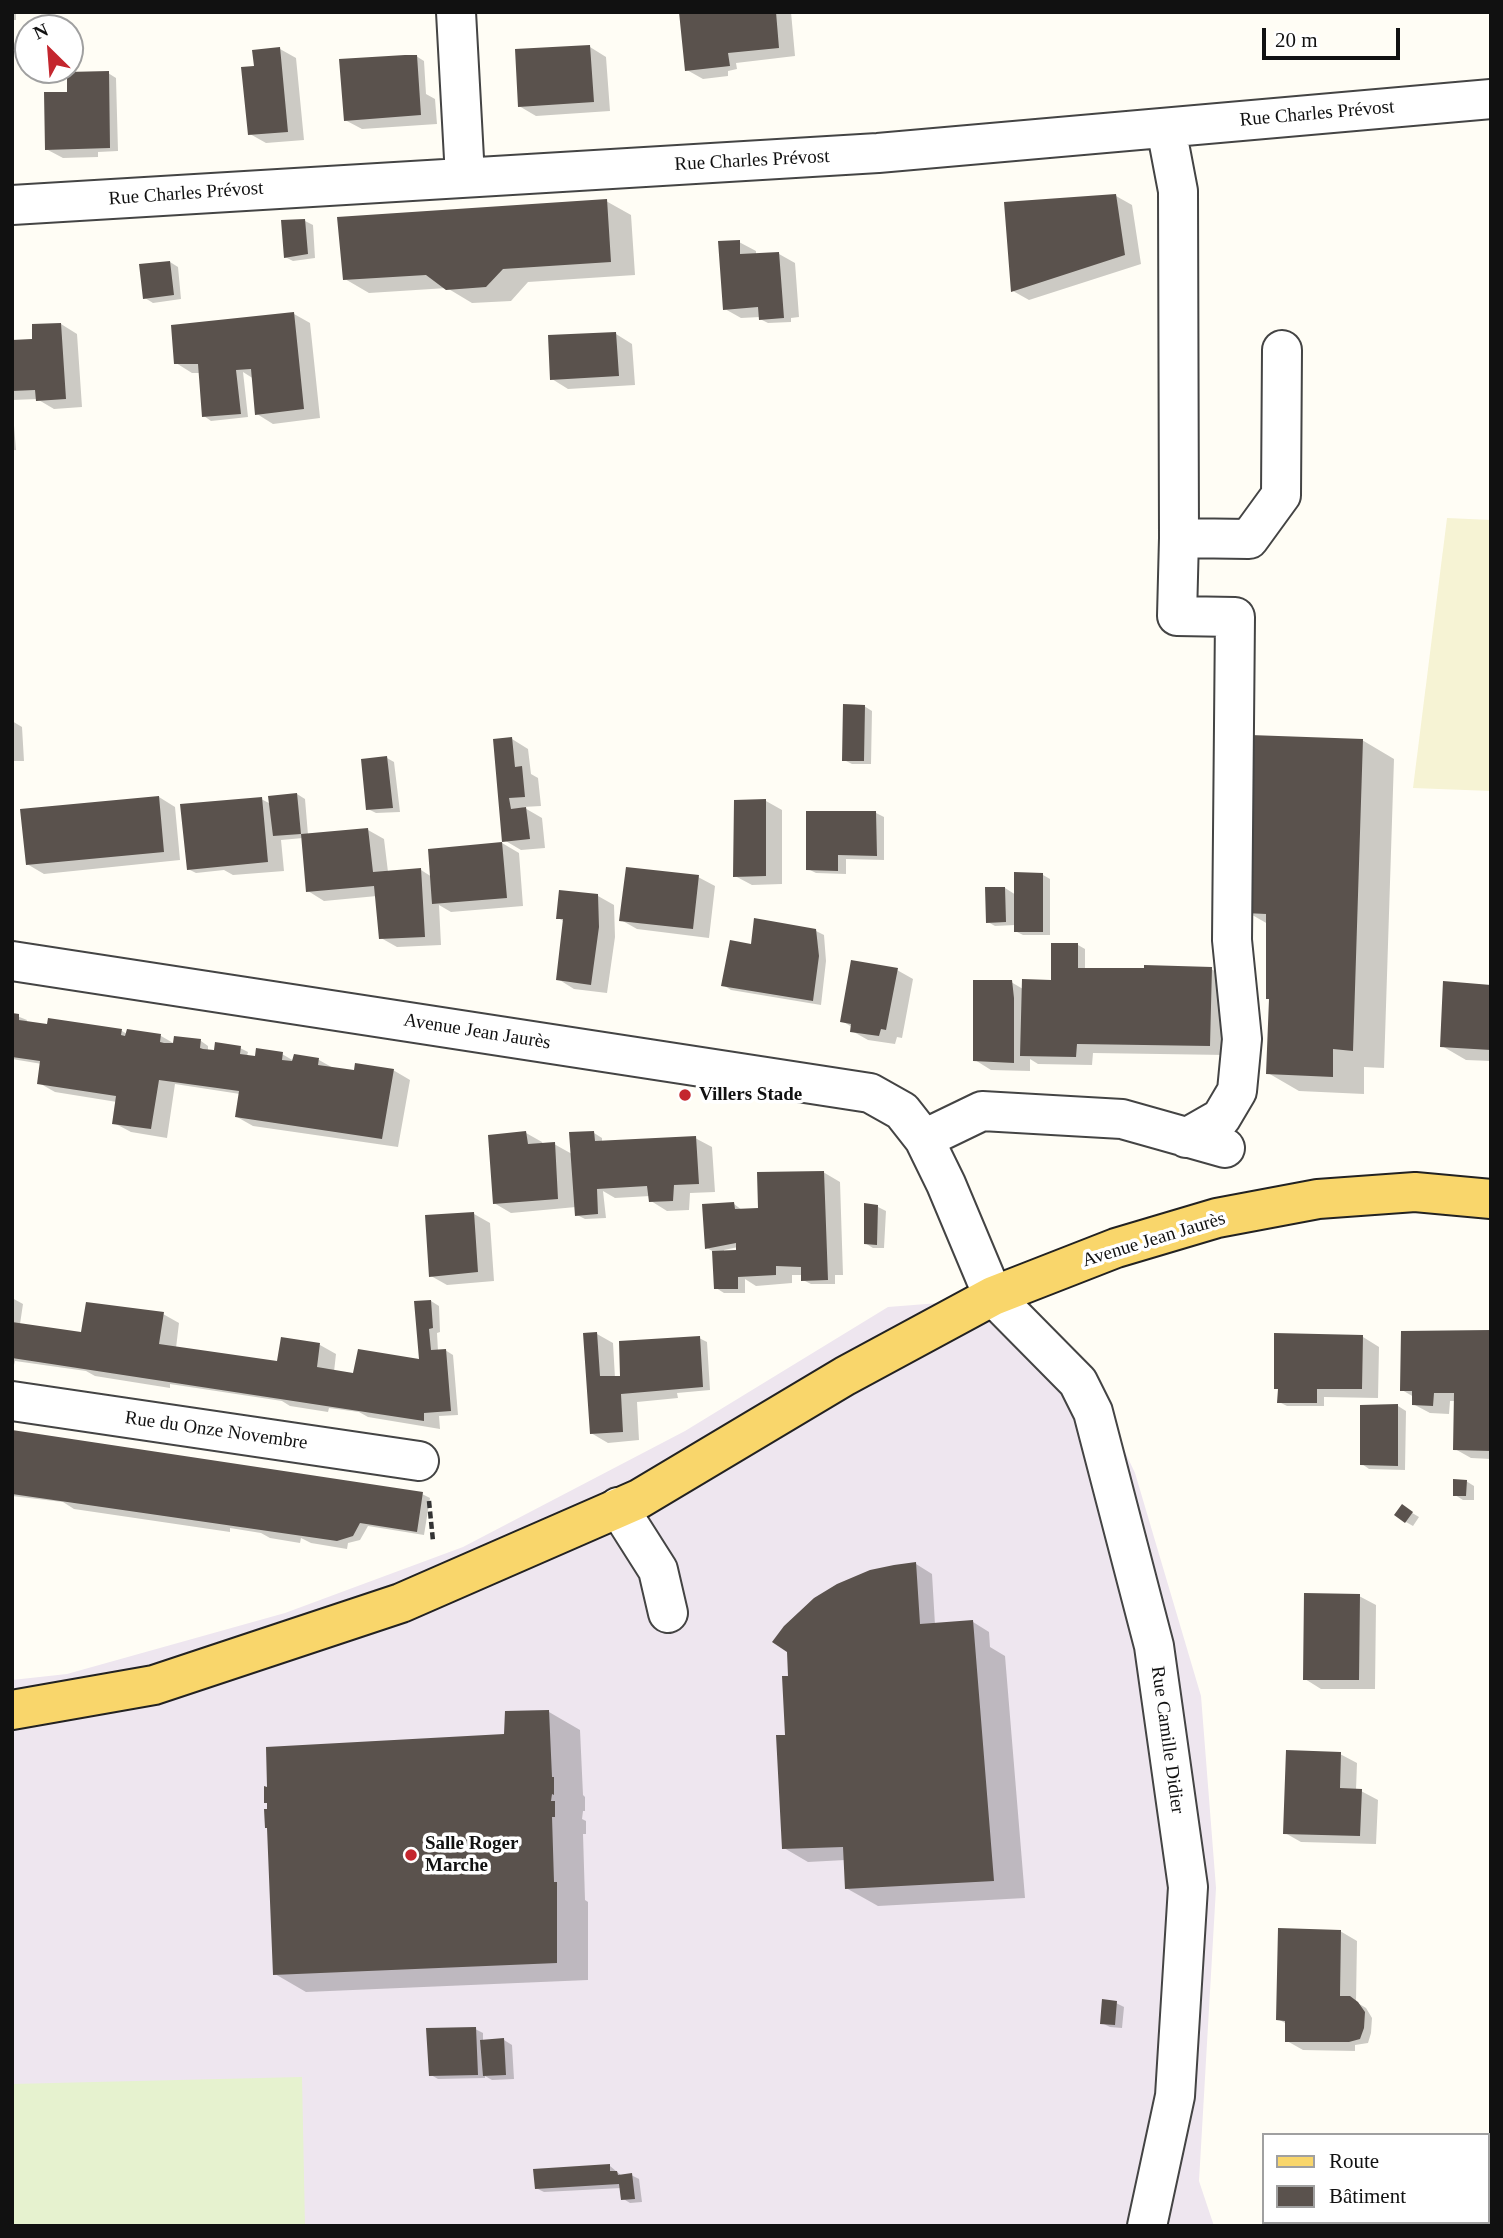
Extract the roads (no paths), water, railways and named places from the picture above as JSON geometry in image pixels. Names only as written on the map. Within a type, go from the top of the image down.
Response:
[{"type":"main road","name":"Avenue Jean Jaurès","points":[[993,1296],[1116,1248],[1217,1218],[1318,1199],[1383,1194],[1415,1192],[1491,1199]]},
{"type":"main road","points":[[12,1710],[155,1685],[401,1603],[439,1587],[639,1499],[879,1357],[993,1296]]},
{"type":"street","points":[[456,12],[465,177]]},
{"type":"street","name":"Rue Charles Prévost","points":[[12,205],[878,153],[1491,99]]},
{"type":"street","points":[[1166,128],[1178,191],[1177,616],[1235,617],[1232,940],[1242,1039],[1237,1091],[1221,1118],[1186,1138]]},
{"type":"street","points":[[1179,538],[1249,539],[1281,495],[1282,350]]},
{"type":"street","name":"Avenue Jean Jaurès","points":[[12,961],[870,1093],[902,1111],[924,1139],[993,1296]]},
{"type":"street","points":[[924,1139],[982,1111],[1122,1118],[1225,1148]]},
{"type":"street","name":"Rue Camille Didier","points":[[993,1296],[1078,1382],[1093,1412],[1154,1646],[1188,1888],[1175,2096],[1147,2226]]},
{"type":"street","name":"Rue du Onze Novembre","points":[[12,1401],[419,1461]]},
{"type":"street","points":[[618,1507],[658,1570],[668,1613]]},
{"type":"place","name":"Villers Stade","points":[[685,1095]]},
{"type":"place","name":"Salle Roger Marche","points":[[411,1855]]}]
